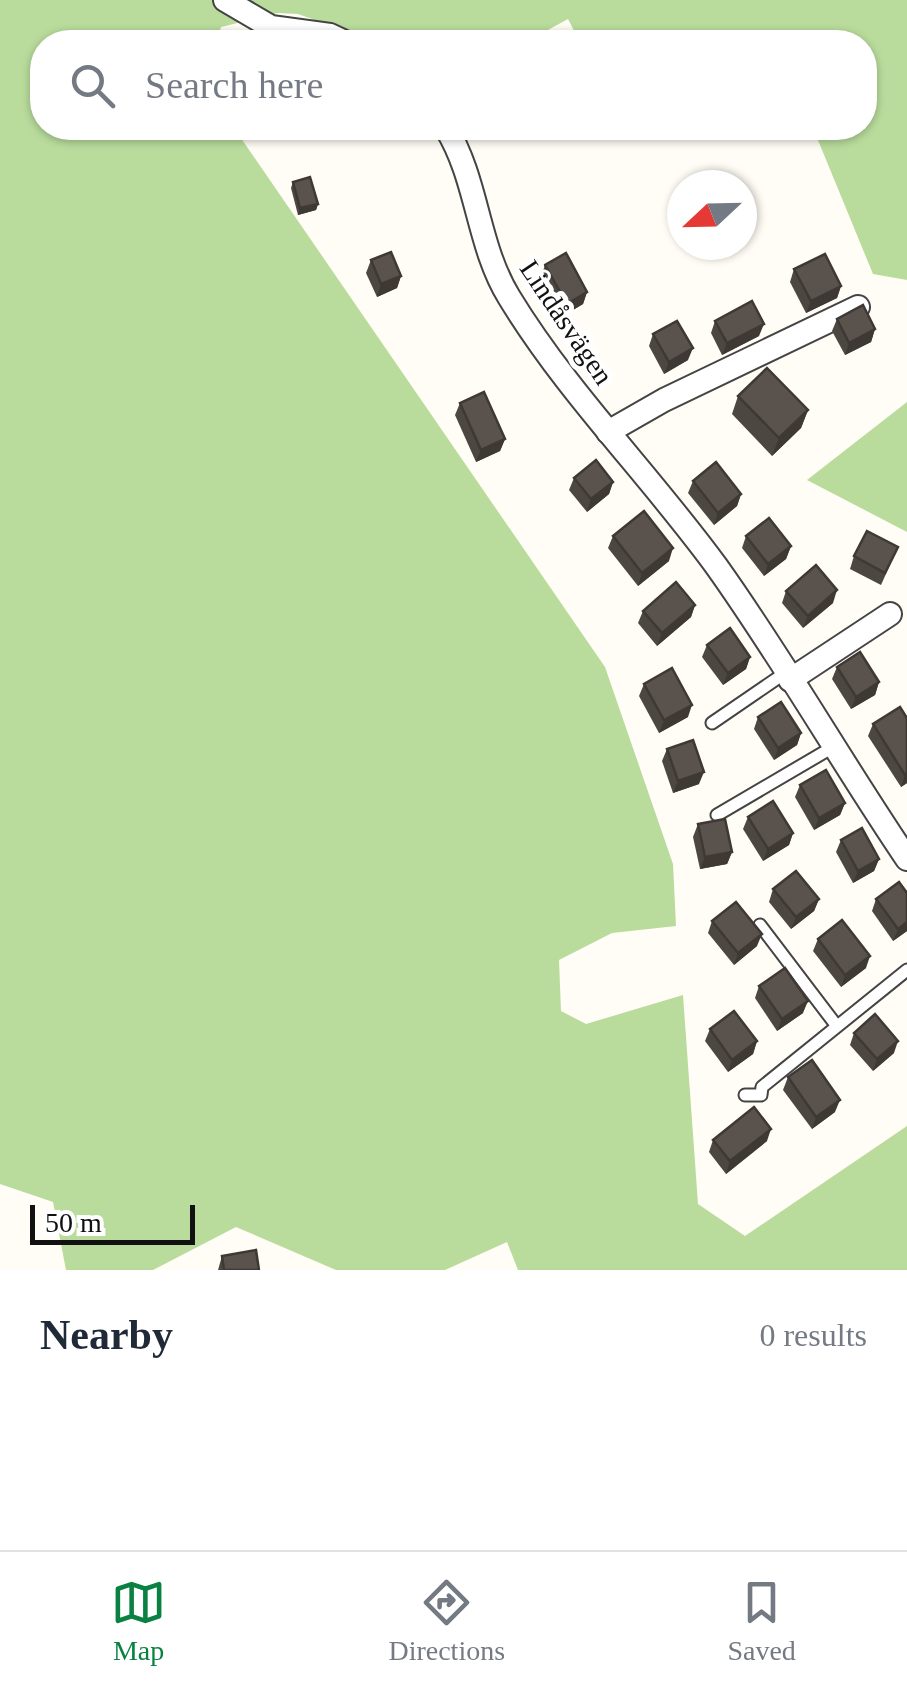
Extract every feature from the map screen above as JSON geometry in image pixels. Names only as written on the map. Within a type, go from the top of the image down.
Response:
[{"type":"street","points":[[225,0],[271,27],[293,30]]},
{"type":"street","name":"Lindåsvägen","points":[[454,140],[460,150],[492,261],[507,294],[608,432],[716,566],[832,747],[897,825],[907,859]]},
{"type":"street","points":[[608,432],[664,400],[858,307]]},
{"type":"street","points":[[788,677],[890,614]]},
{"type":"lane","points":[[712,723],[788,677]]},
{"type":"lane","points":[[717,816],[832,747]]},
{"type":"lane","points":[[760,926],[836,1024]]},
{"type":"lane","points":[[745,1095],[760,1095],[762,1087],[836,1024],[907,970]]},
{"type":"green space","points":[[0,0],[907,0],[907,280],[873,274],[818,140],[877,140],[877,30],[574,30],[568,19],[548,30],[343,30],[298,14],[278,13],[220,30],[30,30],[30,140],[242,140],[605,667],[673,864],[676,926],[612,933],[559,960],[561,1011],[586,1024],[683,995],[698,1204],[745,1236],[907,1126],[907,1270],[518,1270],[507,1242],[445,1270],[336,1270],[236,1227],[153,1270],[66,1270],[53,1202],[0,1184]]},
{"type":"green space","points":[[907,402],[907,532],[807,480]]},
{"type":"building","points":[[310,177],[318,204],[300,208],[293,182]]},
{"type":"building","points":[[391,252],[401,276],[381,284],[371,260]]},
{"type":"building","points":[[566,253],[587,292],[567,304],[545,265]]},
{"type":"building","points":[[825,254],[841,286],[811,301],[794,269]]},
{"type":"building","points":[[752,301],[764,324],[727,343],[715,321]]},
{"type":"building","points":[[863,305],[875,329],[849,343],[837,319]]},
{"type":"building","points":[[677,321],[693,348],[669,362],[653,334]]},
{"type":"building","points":[[767,368],[808,410],[779,438],[738,396]]},
{"type":"building","points":[[484,392],[505,439],[481,450],[460,403]]},
{"type":"building","points":[[596,460],[613,482],[591,499],[574,478]]},
{"type":"building","points":[[716,462],[741,494],[718,513],[693,481]]},
{"type":"building","points":[[644,511],[673,548],[642,573],[613,536]]},
{"type":"building","points":[[769,518],[791,546],[768,564],[746,536]]},
{"type":"building","points":[[867,531],[898,547],[885,573],[854,556]]},
{"type":"building","points":[[816,565],[837,590],[808,616],[786,591]]},
{"type":"building","points":[[676,582],[695,605],[662,633],[643,611]]},
{"type":"building","points":[[730,628],[750,657],[728,673],[707,645]]},
{"type":"building","points":[[860,652],[879,682],[856,697],[837,667]]},
{"type":"building","points":[[672,668],[692,705],[664,720],[644,684]]},
{"type":"building","points":[[781,702],[801,733],[778,748],[758,717]]},
{"type":"building","points":[[900,707],[907,718],[905,775],[873,724]]},
{"type":"building","points":[[693,740],[704,772],[678,781],[667,749]]},
{"type":"building","points":[[826,770],[845,803],[819,818],[800,785]]},
{"type":"building","points":[[773,801],[793,833],[768,849],[748,817]]},
{"type":"building","points":[[725,819],[732,852],[705,857],[698,824]]},
{"type":"building","points":[[862,828],[879,859],[858,871],[841,840]]},
{"type":"building","points":[[796,871],[819,899],[796,917],[773,889]]},
{"type":"building","points":[[899,882],[907,893],[907,922],[898,929],[876,899]]},
{"type":"building","points":[[736,902],[762,934],[738,953],[712,921]]},
{"type":"building","points":[[842,920],[870,956],[845,975],[818,939]]},
{"type":"building","points":[[785,968],[808,1001],[782,1019],[759,986]]},
{"type":"building","points":[[734,1011],[757,1041],[732,1060],[710,1029]]},
{"type":"building","points":[[875,1014],[898,1041],[877,1059],[854,1033]]},
{"type":"building","points":[[812,1060],[840,1100],[816,1117],[788,1077]]},
{"type":"building","points":[[754,1107],[771,1129],[730,1161],[713,1140]]},
{"type":"building","points":[[256,1250],[259,1270],[224,1270],[222,1256]]}]
